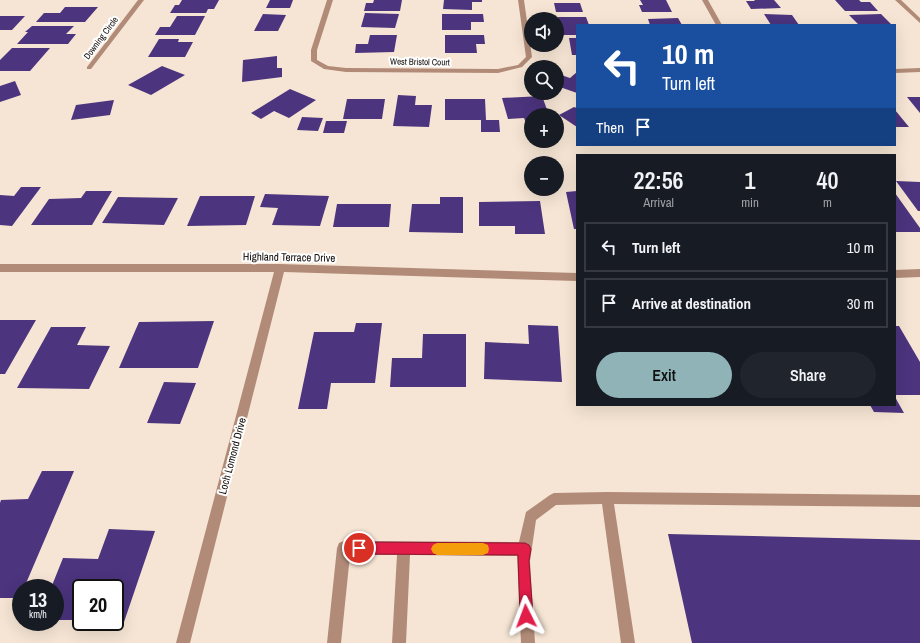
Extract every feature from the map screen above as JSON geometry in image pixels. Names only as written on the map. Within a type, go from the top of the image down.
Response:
[{"type":"street","name":"Downing Circle","points":[[89,68],[141,0]]},
{"type":"street","name":"West Bristol Court","points":[[330,0],[314,50],[314,61],[326,68],[346,70],[498,71],[518,67],[530,57],[521,0]]},
{"type":"street","points":[[705,0],[718,24]]},
{"type":"street","points":[[898,0],[920,21]]},
{"type":"street","points":[[896,71],[920,70]]},
{"type":"street","name":"Highland Terrace Drive","points":[[0,268],[280,268],[576,277]]},
{"type":"street","name":"Loch Lomond Drive","points":[[183,643],[280,268]]},
{"type":"street","points":[[896,274],[920,273]]},
{"type":"street","points":[[528,643],[523,561],[530,516],[554,499],[607,498],[920,501]]},
{"type":"street","points":[[607,498],[628,643]]},
{"type":"street","points":[[334,643],[344,548],[525,549]]},
{"type":"street","points":[[399,643],[404,549]]},
{"type":"building","points":[[182,0],[219,0],[214,9],[208,9],[206,13],[170,13],[175,5],[179,5]]},
{"type":"building","points":[[270,0],[293,0],[290,8],[266,8]]},
{"type":"building","points":[[374,0],[402,0],[400,11],[364,11],[366,3],[373,3]]},
{"type":"building","points":[[444,0],[482,0],[482,2],[472,2],[472,10],[443,9]]},
{"type":"building","points":[[640,0],[666,0],[672,12],[642,12],[639,5],[643,5]]},
{"type":"building","points":[[754,0],[774,0],[781,8],[751,9],[746,1],[755,1]]},
{"type":"building","points":[[835,0],[859,0],[861,2],[870,2],[878,11],[845,11]]},
{"type":"building","points":[[554,3],[580,3],[583,12],[564,12],[556,12]]},
{"type":"building","points":[[65,7],[98,7],[85,22],[36,22],[44,13],[60,13]]},
{"type":"building","points":[[365,13],[399,14],[395,28],[361,27]]},
{"type":"building","points":[[263,14],[286,15],[278,31],[254,31]]},
{"type":"building","points":[[442,14],[483,14],[484,22],[471,22],[471,30],[442,30]]},
{"type":"building","points":[[764,14],[792,15],[798,24],[770,24]]},
{"type":"building","points":[[881,14],[891,24],[858,24],[849,15]]},
{"type":"building","points":[[0,16],[25,16],[12,30],[0,30]]},
{"type":"building","points":[[177,16],[205,16],[195,35],[155,35],[160,27],[170,27]]},
{"type":"building","points":[[564,17],[586,17],[589,24],[576,24],[576,35],[564,35]]},
{"type":"building","points":[[678,18],[681,24],[650,24],[648,19]]},
{"type":"building","points":[[32,26],[74,26],[66,34],[76,34],[68,44],[17,44],[28,32],[25,32]]},
{"type":"building","points":[[370,35],[397,35],[394,52],[355,53],[356,44],[368,44]]},
{"type":"building","points":[[445,35],[484,35],[485,44],[476,44],[477,53],[445,53]]},
{"type":"building","points":[[569,38],[576,38],[576,55],[572,55]]},
{"type":"building","points":[[159,39],[179,39],[178,42],[193,42],[185,57],[148,57]]},
{"type":"building","points":[[12,48],[50,48],[30,71],[0,71],[0,60]]},
{"type":"building","points":[[277,56],[277,68],[282,68],[282,77],[242,82],[243,60]]},
{"type":"building","points":[[162,66],[185,75],[151,95],[128,85]]},
{"type":"building","points":[[576,73],[576,93],[564,88],[564,76],[570,78]]},
{"type":"building","points":[[15,81],[21,95],[0,102],[0,86]]},
{"type":"building","points":[[290,89],[316,100],[289,118],[274,111],[261,119],[251,113]]},
{"type":"building","points":[[398,95],[416,96],[415,105],[432,105],[429,127],[393,126]]},
{"type":"building","points":[[524,97],[524,100],[543,100],[546,108],[524,108],[524,118],[508,119],[502,98]]},
{"type":"building","points":[[907,97],[920,97],[920,113]]},
{"type":"building","points":[[347,99],[385,99],[382,119],[343,119]]},
{"type":"building","points":[[445,99],[485,99],[486,120],[499,120],[500,132],[481,132],[481,120],[445,120]]},
{"type":"building","points":[[114,100],[110,115],[71,120],[76,105]]},
{"type":"building","points":[[574,107],[576,108],[576,126],[564,118],[564,112]]},
{"type":"building","points":[[896,111],[909,127],[896,127]]},
{"type":"building","points":[[302,117],[323,118],[318,131],[297,130]]},
{"type":"building","points":[[326,121],[347,121],[344,133],[323,133]]},
{"type":"building","points":[[896,181],[920,182],[920,211],[918,211]]},
{"type":"building","points":[[21,187],[41,187],[12,226],[0,225],[0,195],[14,196]]},
{"type":"building","points":[[86,191],[112,191],[92,225],[31,225],[49,199],[81,198]]},
{"type":"building","points":[[576,191],[576,229],[574,229],[566,192]]},
{"type":"building","points":[[265,194],[329,196],[320,226],[272,225],[278,208],[260,207]]},
{"type":"building","points":[[896,194],[920,228],[920,232],[896,232]]},
{"type":"building","points":[[200,196],[255,196],[246,225],[187,226]]},
{"type":"building","points":[[118,197],[178,198],[164,225],[102,223]]},
{"type":"building","points":[[440,197],[463,197],[463,233],[409,232],[412,204],[440,204]]},
{"type":"building","points":[[540,201],[545,234],[515,234],[515,226],[479,226],[479,202]]},
{"type":"building","points":[[337,204],[391,204],[389,227],[333,227]]},
{"type":"building","points":[[0,320],[36,320],[5,374],[0,374]]},
{"type":"building","points":[[214,321],[198,368],[119,368],[139,322]]},
{"type":"building","points":[[356,323],[382,323],[375,383],[331,383],[327,409],[298,409],[314,332],[354,332]]},
{"type":"building","points":[[528,325],[558,326],[562,382],[484,379],[485,342],[529,344]]},
{"type":"building","points":[[896,326],[899,326],[920,362],[920,395],[896,395]]},
{"type":"building","points":[[51,327],[86,327],[77,345],[110,346],[89,389],[17,388]]},
{"type":"building","points":[[423,334],[466,334],[466,387],[390,387],[392,358],[422,358]]},
{"type":"building","points":[[164,382],[196,383],[180,424],[147,423]]},
{"type":"building","points":[[896,399],[904,413],[874,412],[871,406],[896,406]]},
{"type":"building","points":[[42,471],[74,471],[28,579],[12,579],[12,598],[0,598],[0,503],[1,500],[28,499]]},
{"type":"building","points":[[109,529],[155,531],[124,622],[124,579],[72,579],[72,620],[64,620],[64,579],[55,579],[63,558],[98,559]]},
{"type":"building","points":[[668,534],[920,540],[920,643],[692,643]]},
{"type":"slow traffic","points":[[437,549],[483,549]]},
{"type":"route","points":[[359,548],[525,549],[523,561],[526,616]]}]
